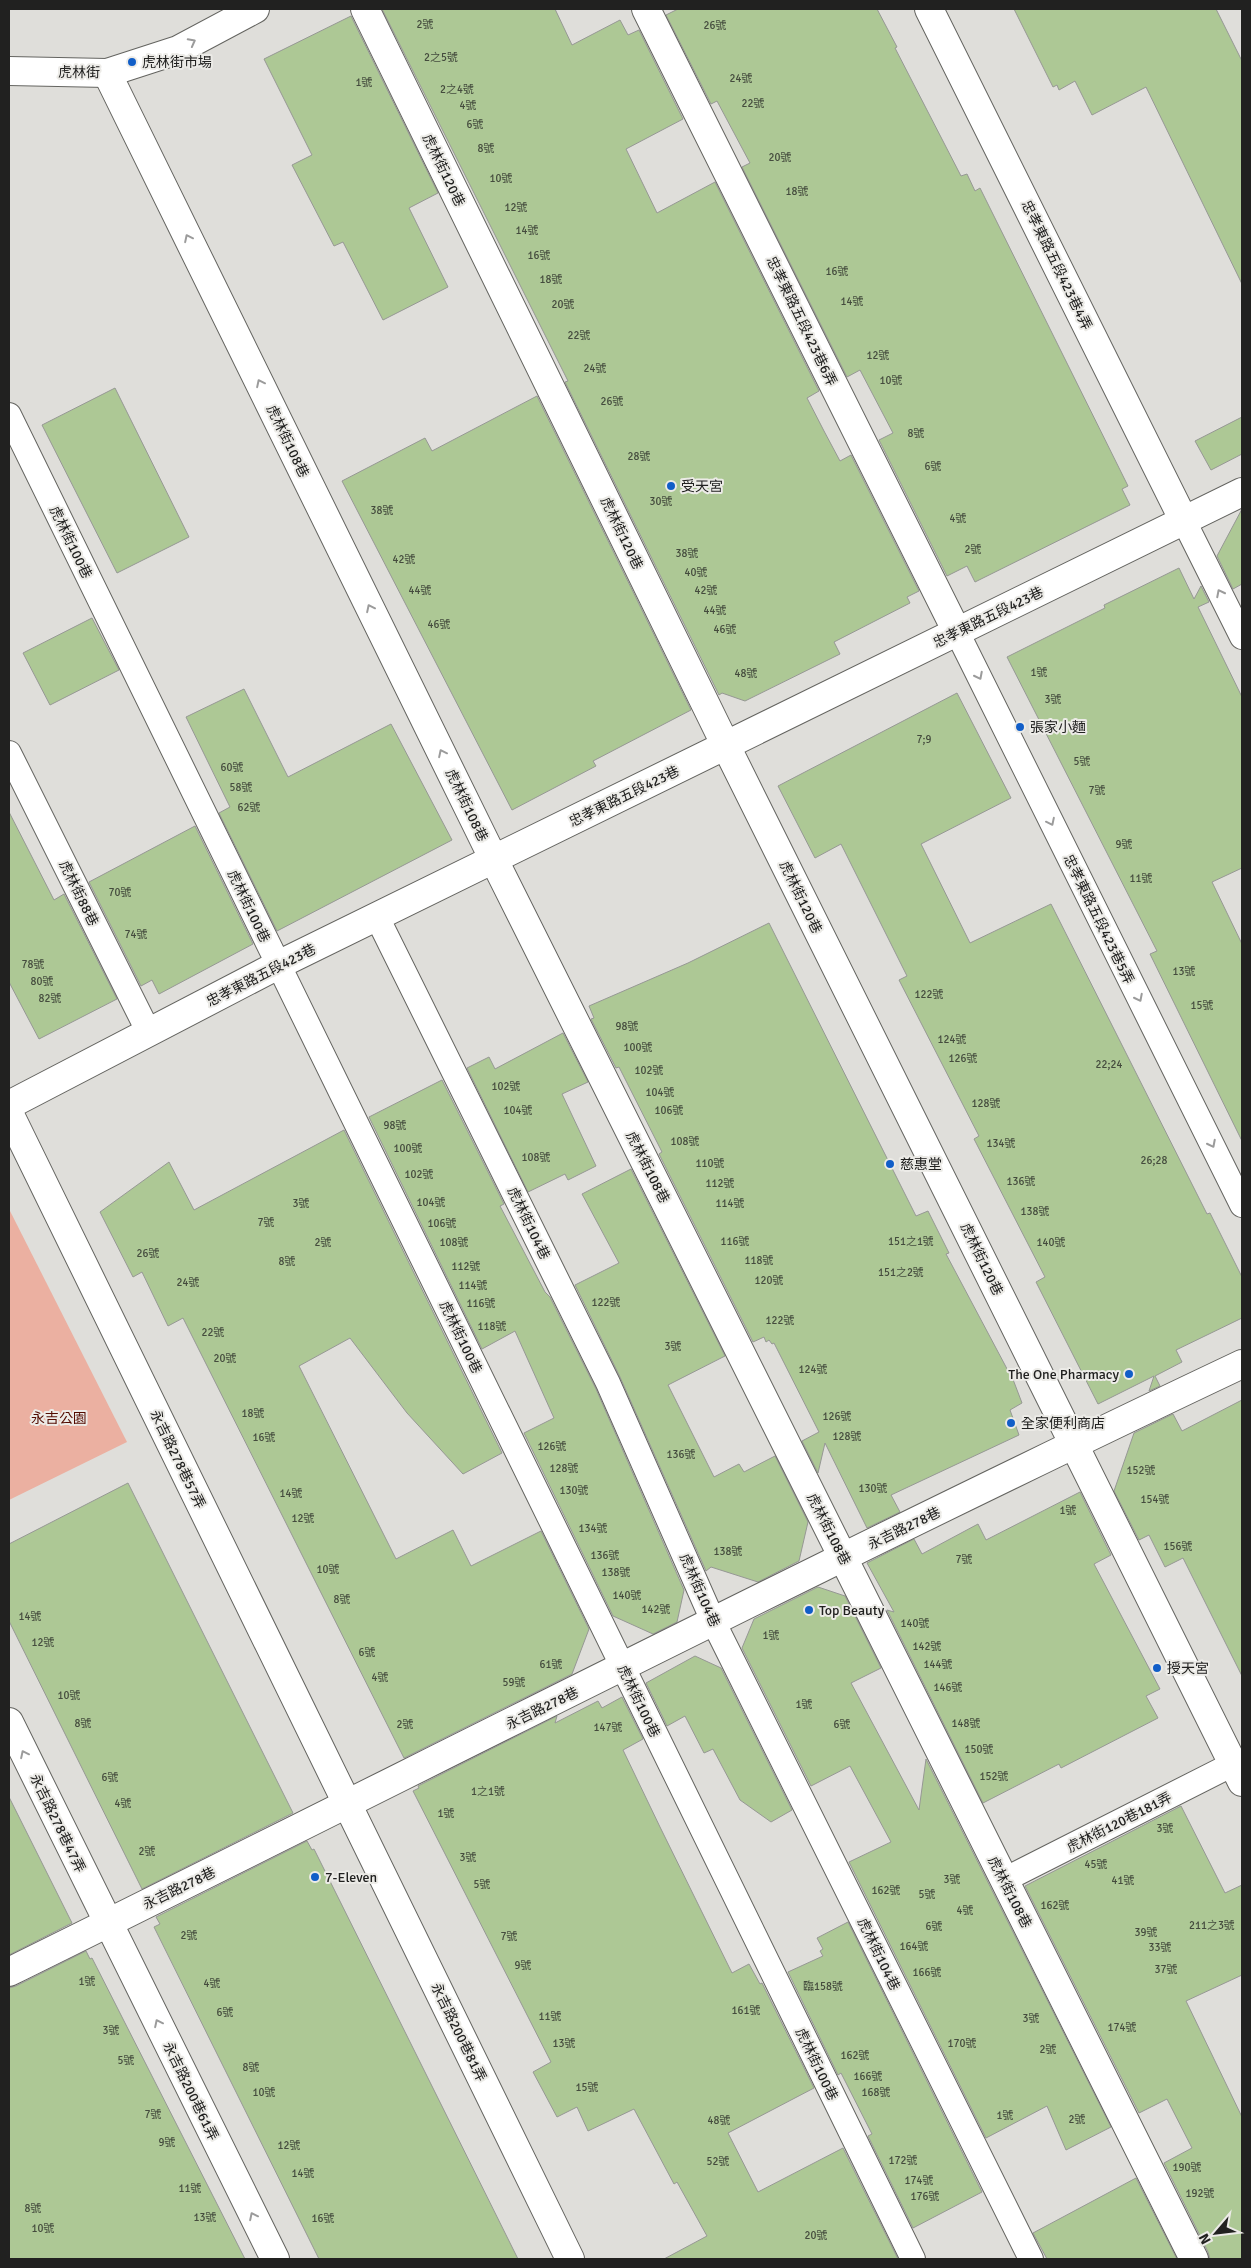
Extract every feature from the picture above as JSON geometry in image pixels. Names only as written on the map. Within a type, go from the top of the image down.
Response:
[{"type":"street","name":"虎林街","points":[[9,71],[107,73],[178,50],[255,9]]},
{"type":"street","name":"虎林街120巷","points":[[365,9],[726,746],[1238,1773]]},
{"type":"street","name":"忠孝東路五段423巷6弄","points":[[646,9],[957,632]]},
{"type":"street","name":"忠孝東路五段423巷4弄","points":[[929,9],[1184,521]]},
{"type":"street","name":"虎林街108巷","points":[[107,73],[494,860],[1194,2259]]},
{"type":"street","name":"忠孝東路五段423巷","points":[[9,1105],[278,965],[1242,492]]},
{"type":"street","name":"永吉路278巷57弄","points":[[9,1113],[347,1804]]},
{"type":"street","name":"永吉路278巷","points":[[9,1972],[713,1621],[1242,1364]]},
{"type":"street","name":"永吉路278巷47弄","points":[[9,1722],[108,1923]]},
{"type":"street","name":"永吉路200巷81弄","points":[[347,1804],[570,2259]]},
{"type":"street","name":"永吉路200巷61弄","points":[[108,1923],[275,2259]]},
{"type":"lane","name":"虎林街100巷","points":[[9,415],[913,2259]]},
{"type":"lane","points":[[1184,521],[1242,637]]},
{"type":"lane","name":"忠孝東路五段423巷5弄","points":[[957,632],[1242,1205]]},
{"type":"lane","name":"虎林街88巷","points":[[9,752],[148,1033]]},
{"type":"lane","name":"虎林街104巷","points":[[377,917],[608,1383],[713,1621],[1031,2259]]},
{"type":"lane","name":"虎林街120巷181弄","points":[[1004,1880],[1238,1773]]},
{"type":"green space","name":"永吉公園","points":[[9,1209],[127,1442],[9,1500]]},
{"type":"building","points":[[382,9],[555,9],[572,45],[620,20],[628,35],[639,30],[683,119],[626,149],[657,213],[715,182],[819,391],[807,398],[840,461],[851,455],[919,591],[907,597],[910,603],[834,642],[840,654],[745,701],[722,693],[719,695],[565,382],[568,381]]},
{"type":"building","points":[[678,9],[877,9],[961,176],[967,174],[975,191],[980,188],[1128,486],[1122,489],[1130,505],[975,582],[967,566],[947,576],[879,440],[893,433],[860,370],[847,377],[742,167],[750,163],[717,101],[711,104],[666,15]]},
{"type":"building","points":[[1014,9],[1216,9],[1242,61],[1242,284],[1146,87],[1092,115],[1075,81],[1059,90],[1057,85],[1053,87]]},
{"type":"building","points":[[351,16],[438,193],[409,208],[448,287],[383,320],[343,242],[334,246],[292,165],[312,155],[264,59]]},
{"type":"building","points":[[115,388],[189,537],[117,573],[42,425]]},
{"type":"building","points":[[537,396],[691,710],[593,761],[596,766],[512,810],[342,481],[425,438],[432,451]]},
{"type":"building","points":[[1242,417],[1242,454],[1211,470],[1195,441]]},
{"type":"building","points":[[1242,509],[1242,584],[1233,589],[1217,556]]},
{"type":"building","points":[[1179,568],[1194,599],[1201,586],[1209,602],[1198,607],[1242,697],[1242,868],[1212,882],[1242,944],[1242,1141],[1150,954],[1157,951],[1007,657],[1105,608],[1104,605]]},
{"type":"building","points":[[92,618],[119,670],[50,705],[23,653]]},
{"type":"building","points":[[244,689],[288,777],[391,724],[452,840],[277,931],[219,813],[230,807],[186,717]]},
{"type":"building","points":[[957,693],[1011,798],[921,844],[970,943],[1051,904],[1207,1214],[1210,1213],[1242,1277],[1242,1318],[1176,1350],[1182,1362],[1155,1376],[1160,1386],[1149,1391],[1154,1376],[1098,1404],[1036,1282],[1045,1277],[974,1139],[979,1136],[899,980],[907,976],[841,844],[815,858],[778,786]]},
{"type":"building","points":[[9,812],[54,900],[64,894],[117,999],[39,1039],[9,982]]},
{"type":"building","points":[[195,826],[253,944],[159,994],[152,980],[141,986],[89,882]]},
{"type":"building","points":[[769,923],[916,1216],[928,1211],[949,1253],[946,1254],[1014,1382],[1022,1403],[1010,1410],[1019,1435],[891,1495],[900,1512],[867,1528],[825,1443],[818,1473],[802,1441],[819,1432],[774,1343],[772,1344],[769,1340],[766,1342],[764,1337],[753,1342],[659,1154],[662,1152],[619,1067],[616,1068],[591,1019],[594,1018],[589,1006],[688,963]]},
{"type":"building","points":[[563,1033],[588,1082],[562,1094],[596,1166],[568,1180],[565,1174],[528,1192],[467,1068],[489,1057],[495,1069]]},
{"type":"building","points":[[442,1080],[504,1204],[500,1206],[545,1292],[550,1297],[596,1389],[684,1590],[677,1622],[653,1634],[613,1616],[524,1433],[554,1418],[515,1331],[482,1349],[369,1117]]},
{"type":"building","points":[[344,1130],[502,1453],[463,1474],[407,1413],[350,1338],[299,1366],[396,1559],[453,1530],[471,1566],[541,1531],[589,1629],[572,1674],[404,1758],[183,1318],[168,1326],[142,1272],[133,1277],[100,1212],[169,1162],[194,1210]]},
{"type":"building","points":[[631,1169],[725,1356],[668,1385],[714,1477],[739,1464],[744,1472],[775,1456],[808,1522],[799,1561],[758,1582],[711,1567],[706,1571],[620,1377],[575,1285],[619,1263],[582,1194]]},
{"type":"building","points":[[1242,1400],[1242,1676],[1183,1558],[1165,1567],[1149,1535],[1139,1540],[1114,1491],[1134,1433],[1173,1414],[1182,1431]]},
{"type":"building","points":[[128,1483],[293,1813],[142,1889],[9,1621],[9,1544]]},
{"type":"building","points":[[1080,1492],[1111,1555],[1094,1564],[1160,1689],[1146,1696],[1158,1718],[1061,1768],[1059,1764],[983,1803],[887,1610],[894,1612],[867,1563],[914,1539],[922,1554],[978,1524],[986,1540]]},
{"type":"building","points":[[818,1587],[845,1596],[881,1668],[851,1683],[919,1810],[926,1759],[1111,2127],[1066,2150],[1047,2106],[986,2138],[849,1862],[891,1842],[850,1766],[811,1786],[742,1648],[754,1619]]},
{"type":"building","points":[[695,1656],[721,1668],[792,1810],[771,1822],[740,1800],[713,1749],[704,1753],[685,1716],[667,1726],[646,1683]]},
{"type":"building","points":[[622,1697],[643,1739],[623,1750],[660,1827],[732,1973],[749,1964],[760,1984],[762,1983],[814,2088],[728,2133],[758,2192],[843,2148],[898,2259],[664,2259],[707,2236],[677,2182],[674,2184],[634,2109],[588,2131],[577,2107],[557,2117],[533,2072],[551,2062],[413,1791],[419,1788],[418,1786],[557,1716],[555,1723],[598,1701],[602,1708]]},
{"type":"building","points":[[9,1797],[72,1923],[9,1955]]},
{"type":"building","points":[[1181,1806],[1225,1893],[1242,1885],[1242,1975],[1186,2001],[1242,2117],[1242,2259],[1210,2259],[1164,2163],[1192,2148],[1167,2099],[1139,2113],[1025,1886]]},
{"type":"building","points":[[307,1841],[312,1850],[314,1849],[518,2259],[319,2259],[154,1927],[160,1924],[156,1917]]},
{"type":"building","points":[[848,1922],[982,2192],[913,2228],[868,2136],[872,2134],[841,2073],[838,2075],[788,1972],[823,1956],[820,1951],[823,1949],[817,1938]]},
{"type":"building","points":[[86,1951],[90,1959],[92,1958],[245,2259],[9,2259],[9,1988]]},
{"type":"building","points":[[1136,2178],[1177,2259],[1047,2259],[1033,2233]]},
{"type":"place","name":"虎林街市場","points":[[132,62]]},
{"type":"place","name":"受天宮","points":[[671,486]]},
{"type":"place","name":"張家小麵","points":[[1020,727]]},
{"type":"place","name":"慈惠堂","points":[[890,1164]]},
{"type":"place","name":"The One Pharmacy","points":[[1129,1374]]},
{"type":"place","name":"全家便利商店","points":[[1011,1423]]},
{"type":"place","name":"Top Beauty","points":[[809,1610]]},
{"type":"place","name":"授天宮","points":[[1157,1668]]},
{"type":"place","name":"7-Eleven","points":[[315,1877]]}]
